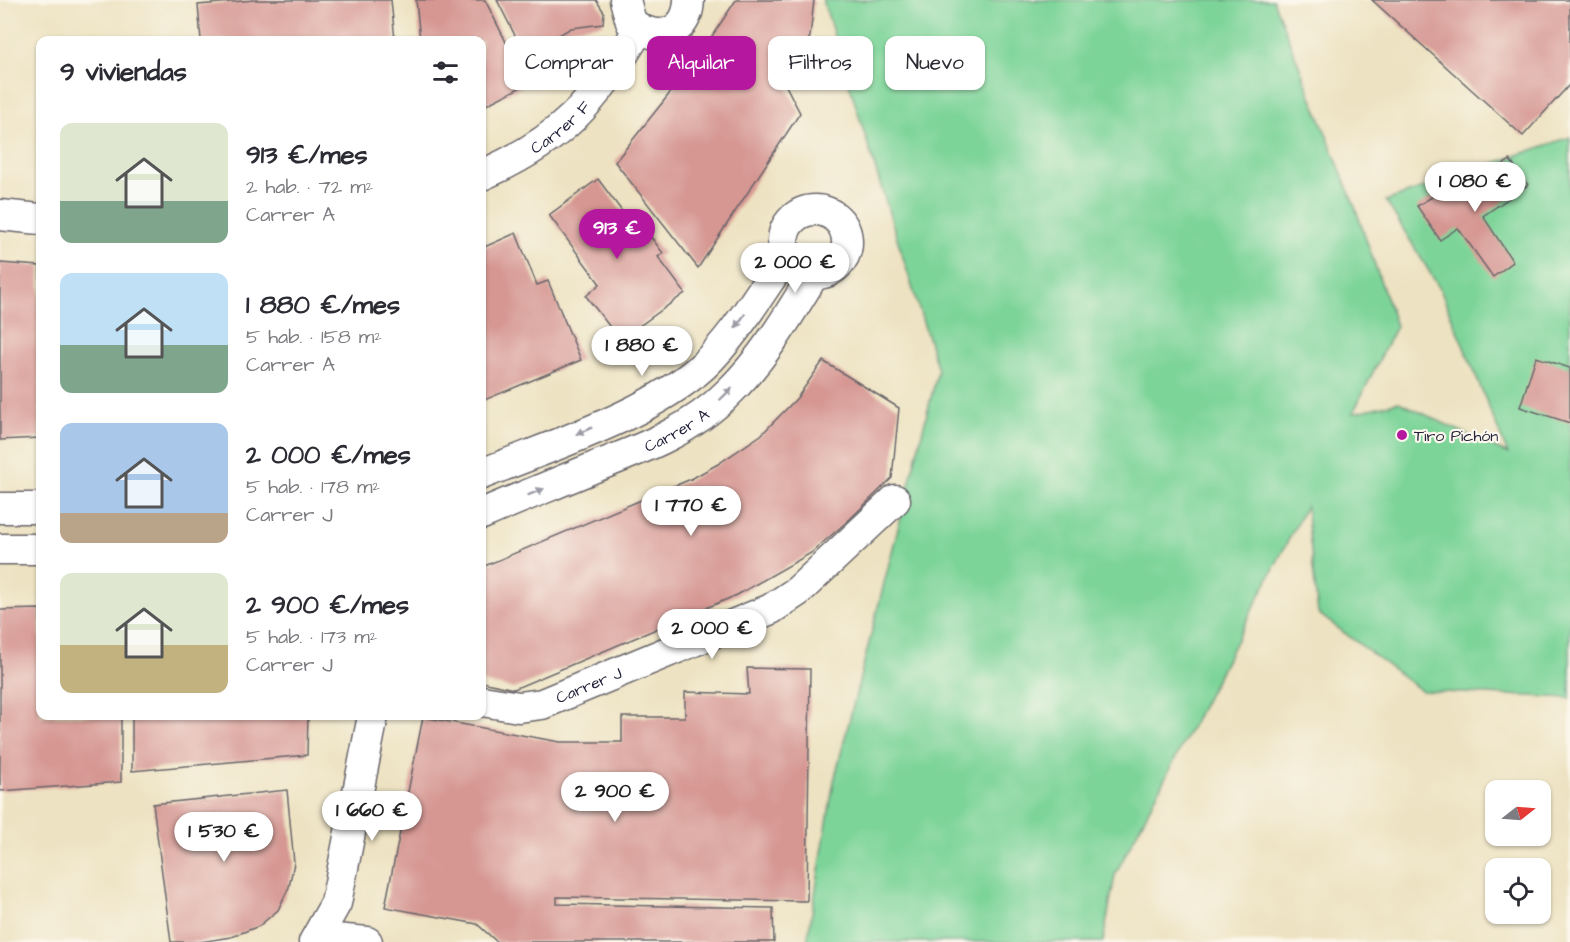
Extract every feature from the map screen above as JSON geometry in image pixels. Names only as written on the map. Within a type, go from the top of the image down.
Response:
[{"type":"street","points":[[625,0],[626,12],[639,29],[648,34],[669,32],[685,19],[689,0]]},
{"type":"street","name":"Carrer F","points":[[486,172],[537,146],[561,130],[591,100],[639,29]]},
{"type":"street","points":[[818,210],[836,218],[847,235],[844,258],[831,271],[814,274],[797,269],[786,256],[784,233],[797,215],[818,210]]},
{"type":"street","points":[[0,215],[36,219]]},
{"type":"street","points":[[486,472],[620,416],[688,379],[727,339],[786,256]]},
{"type":"street","name":"Carrer A","points":[[486,512],[653,444],[685,428],[729,392],[752,366],[768,346],[814,274]]},
{"type":"street","name":"Carrer J","points":[[486,702],[519,707],[542,704],[771,609],[798,591],[895,500]]},
{"type":"street","points":[[0,508],[36,508]]},
{"type":"street","points":[[0,549],[36,549]]},
{"type":"street","points":[[367,942],[318,936],[336,903],[372,720]]},
{"type":"green space","points":[[823,0],[1273,0],[1355,207],[1396,326],[1353,413],[1399,402],[1508,454],[1440,289],[1386,201],[1570,137],[1570,698],[1422,691],[1318,613],[1306,506],[1115,875],[1103,942],[807,942],[834,781],[938,370],[851,90],[873,90],[873,36],[834,36]]},
{"type":"building","points":[[254,0],[391,0],[395,36],[201,36],[198,5]]},
{"type":"building","points":[[416,0],[485,0],[504,38],[504,90],[515,90],[486,105],[486,36],[420,36]]},
{"type":"building","points":[[497,0],[596,0],[604,12],[603,24],[571,28],[557,36],[515,36]]},
{"type":"building","points":[[736,0],[814,0],[810,36],[768,36],[768,90],[788,90],[800,113],[698,268],[615,162],[672,90],[756,90],[756,36],[712,36]]},
{"type":"building","points":[[1372,0],[1570,0],[1570,84],[1523,136]]},
{"type":"building","points":[[1510,160],[1528,185],[1483,216],[1513,262],[1493,277],[1458,228],[1440,240],[1417,206],[1458,181],[1465,190]]},
{"type":"building","points":[[598,179],[644,241],[651,237],[663,253],[658,257],[685,293],[620,340],[586,296],[600,284],[549,215]]},
{"type":"building","points":[[516,233],[537,285],[548,281],[581,360],[486,399],[486,246]]},
{"type":"building","points":[[0,263],[36,266],[36,438],[0,440]]},
{"type":"building","points":[[1536,357],[1570,368],[1570,423],[1520,407]]},
{"type":"building","points":[[823,361],[899,408],[892,478],[850,519],[811,553],[737,595],[514,689],[486,683],[486,565],[691,479],[761,435],[797,398]]},
{"type":"building","points":[[36,609],[36,720],[121,720],[121,782],[0,791],[0,610]]},
{"type":"building","points":[[747,668],[810,669],[807,901],[557,897],[557,904],[773,908],[774,942],[497,942],[477,924],[385,907],[422,720],[439,720],[560,742],[622,742],[622,717],[685,717],[685,692],[749,694]]},
{"type":"building","points":[[132,720],[308,720],[307,755],[132,771]]},
{"type":"building","points":[[287,790],[294,863],[289,887],[278,910],[259,926],[231,937],[200,942],[171,942],[153,804]]},
{"type":"place","name":"Tiro Pichón","points":[[1402,435]]}]
